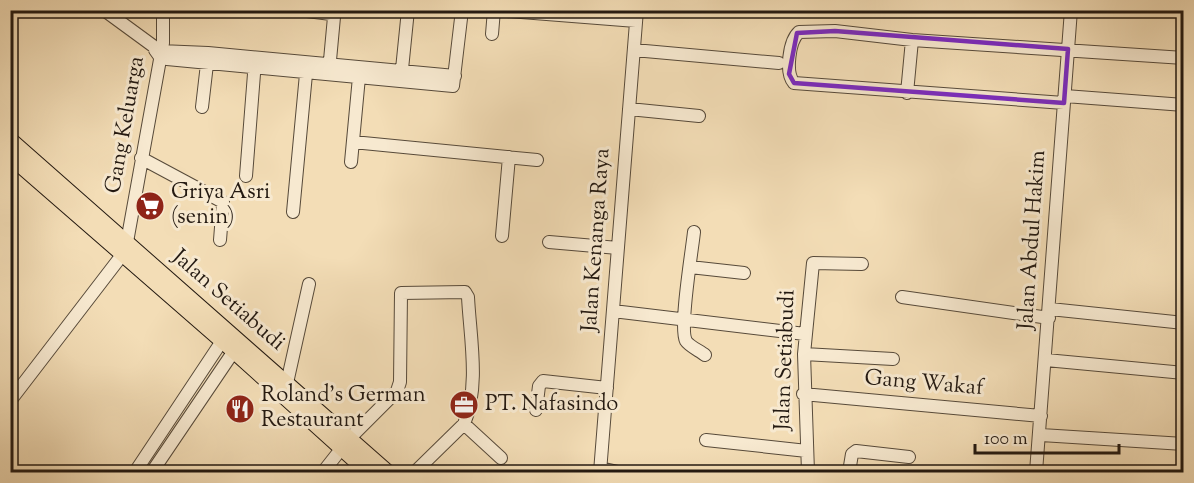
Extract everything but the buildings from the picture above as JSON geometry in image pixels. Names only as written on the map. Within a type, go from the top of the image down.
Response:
[{"type":"main road","name":"Jalan Setiabudi","points":[[10,140],[125,252]]},
{"type":"main road","name":"Jalan Setiabudi","points":[[10,156],[231,341],[345,444],[387,472]]},
{"type":"main road","name":"Jalan Setiabudi","points":[[231,341],[287,383],[345,444],[368,472]]},
{"type":"street","points":[[104,10],[162,52],[207,64],[255,63],[306,74],[329,70],[359,77],[455,76],[462,10]]},
{"type":"street","name":"Gang Keluarga","points":[[125,252],[145,160],[162,52],[163,10]]},
{"type":"street","points":[[299,10],[334,16],[329,70]]},
{"type":"street","points":[[402,76],[408,10]]},
{"type":"street","points":[[492,34],[494,10],[637,16]]},
{"type":"street","name":"Jalan Abdul Hakim","points":[[1036,472],[1041,435],[1071,10]]},
{"type":"street","name":"Jalan Kenanga Raya","points":[[600,470],[637,16]]},
{"type":"street","points":[[1184,58],[802,31],[795,36],[789,74],[794,83],[907,93],[1184,105]]},
{"type":"street","points":[[907,93],[912,40]]},
{"type":"street","points":[[634,50],[779,63]]},
{"type":"street","points":[[162,52],[402,76]]},
{"type":"street","points":[[246,176],[255,63]]},
{"type":"street","points":[[202,107],[207,64]]},
{"type":"street","points":[[293,212],[306,74]]},
{"type":"street","points":[[351,162],[359,77]]},
{"type":"street","points":[[629,109],[699,116]]},
{"type":"street","points":[[353,142],[537,160]]},
{"type":"street","points":[[502,236],[509,157]]},
{"type":"street","points":[[145,160],[223,202],[220,240]]},
{"type":"street","points":[[694,232],[684,318],[686,342],[705,355]]},
{"type":"street","points":[[549,242],[618,248]]},
{"type":"street","points":[[10,401],[125,252]]},
{"type":"street","name":"Jalan Setiabudi","points":[[808,472],[803,394],[805,334],[813,263],[862,264]]},
{"type":"street","points":[[690,267],[744,273]]},
{"type":"street","points":[[287,383],[309,284]]},
{"type":"street","points":[[323,472],[345,444],[399,387],[399,296],[403,292],[462,291],[467,295],[472,378],[469,408],[464,424],[415,472]]},
{"type":"street","points":[[902,297],[1049,314],[1184,323]]},
{"type":"street","points":[[613,311],[805,334]]},
{"type":"street","points":[[143,460],[156,471],[231,341]]},
{"type":"street","points":[[135,472],[231,341]]},
{"type":"street","points":[[804,354],[893,359]]},
{"type":"street","points":[[1046,360],[1184,373]]},
{"type":"street","points":[[536,410],[539,386],[543,381],[607,388]]},
{"type":"street","name":"Gang Wakaf","points":[[803,394],[1041,416]]},
{"type":"street","points":[[464,424],[501,458]]},
{"type":"street","points":[[1041,435],[1184,444]]},
{"type":"street","points":[[706,440],[807,452]]},
{"type":"street","points":[[808,472],[849,472],[855,452],[909,457]]},
{"type":"street","points":[[600,470],[618,472]]},
{"type":"highlighted area","points":[[835,31],[1068,49],[1064,103],[794,83],[789,74],[797,33]]},
{"type":"place","name":"Griya Asri (senin)","points":[[150,206]]},
{"type":"place","name":"PT. Nafasindo","points":[[464,405]]},
{"type":"place","name":"Roland's German Restaurant","points":[[240,409]]}]
